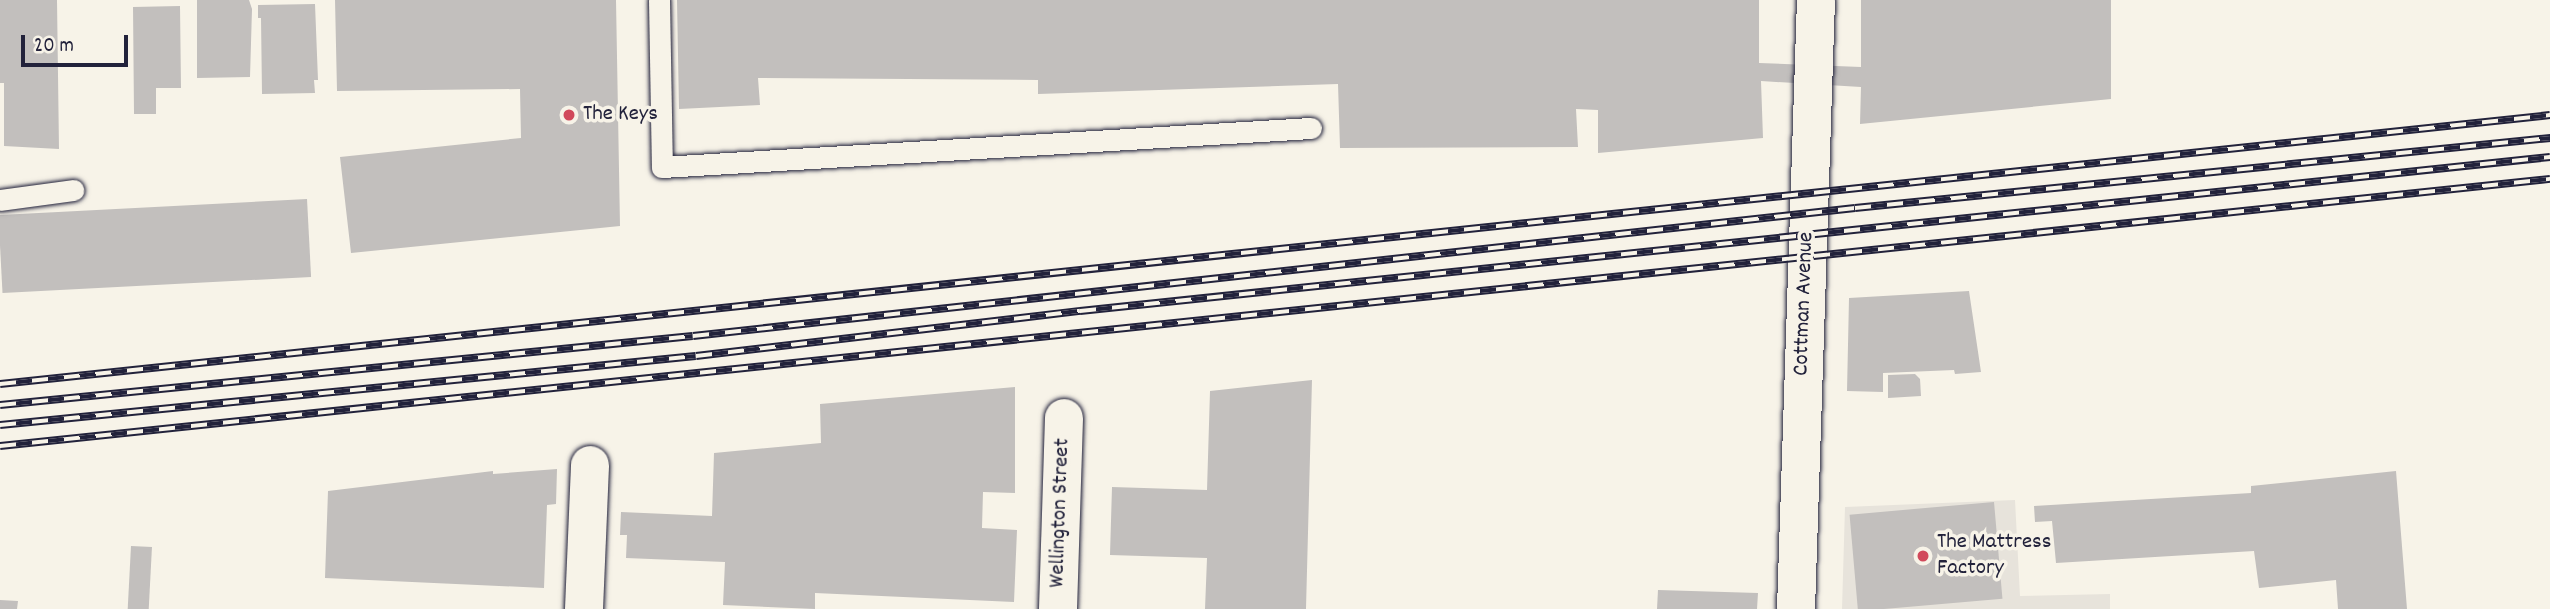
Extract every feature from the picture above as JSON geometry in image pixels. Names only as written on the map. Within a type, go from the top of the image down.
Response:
[{"type":"main road","name":"Cottman Avenue","points":[[1796,609],[1815,0]]},
{"type":"main road","name":"Wellington Street","points":[[1058,609],[1064,418]]},
{"type":"main road","points":[[584,609],[590,465]]},
{"type":"lane","points":[[659,0],[662,166],[1311,128]]},
{"type":"lane","points":[[0,200],[73,190]]},
{"type":"shaded area","name":"The Mattress Factory","points":[[2015,500],[2020,596],[2110,594],[2110,609],[1842,609],[1845,507]]},
{"type":"building","points":[[0,0],[57,0],[59,149],[4,146],[4,83],[0,83]]},
{"type":"building","points":[[197,0],[249,0],[252,9],[250,77],[197,78]]},
{"type":"building","name":"The Keys","points":[[335,0],[616,0],[620,226],[351,253],[340,157],[521,138],[520,89],[337,91]]},
{"type":"building","points":[[677,0],[1759,0],[1759,63],[1861,67],[1861,0],[2111,0],[2111,99],[1860,124],[1861,87],[1761,81],[1763,138],[1598,153],[1598,110],[1576,109],[1578,147],[1340,148],[1338,84],[1038,94],[1038,80],[758,78],[760,105],[679,109]]},
{"type":"building","points":[[315,4],[318,80],[314,80],[315,93],[262,94],[261,18],[258,18],[258,5]]},
{"type":"building","points":[[180,6],[181,88],[156,88],[156,114],[134,114],[133,7]]},
{"type":"building","points":[[307,199],[311,277],[3,293],[0,215]]},
{"type":"building","points":[[1969,291],[1981,372],[1955,374],[1954,370],[1883,373],[1883,392],[1847,391],[1849,298]]},
{"type":"building","points":[[1915,374],[1920,379],[1921,396],[1888,398],[1888,375]]},
{"type":"building","points":[[1312,380],[1306,609],[1205,609],[1207,558],[1110,555],[1112,487],[1207,490],[1210,391]]},
{"type":"building","points":[[1015,387],[1015,493],[983,492],[982,528],[1017,530],[1014,602],[815,593],[815,609],[723,605],[725,562],[626,558],[627,535],[620,535],[621,512],[712,516],[714,453],[821,443],[820,404]]},
{"type":"building","points":[[557,469],[556,504],[547,505],[544,588],[325,578],[328,491],[493,471],[493,474]]},
{"type":"building","points":[[2396,471],[2407,609],[2338,609],[2336,580],[2259,588],[2254,551],[2056,563],[2052,521],[2035,522],[2034,506],[2251,493],[2251,486]]},
{"type":"building","name":"The Mattress Factory","points":[[1994,502],[2002,599],[1858,609],[1850,515]]},
{"type":"building","points":[[131,546],[152,547],[149,609],[128,609]]},
{"type":"building","points":[[1658,590],[1758,593],[1757,609],[1657,609]]},
{"type":"building","points":[[0,600],[18,601],[17,609],[0,609]]},
{"type":"railway","points":[[0,384],[2550,115]]},
{"type":"railway","points":[[0,405],[693,336],[1855,208],[2550,138]]},
{"type":"railway","points":[[0,425],[696,356],[1080,311],[2550,157]]},
{"type":"railway","points":[[0,446],[2550,179]]},
{"type":"place","name":"The Keys","points":[[569,115]]},
{"type":"place","name":"The Mattress Factory","points":[[1923,556]]}]
